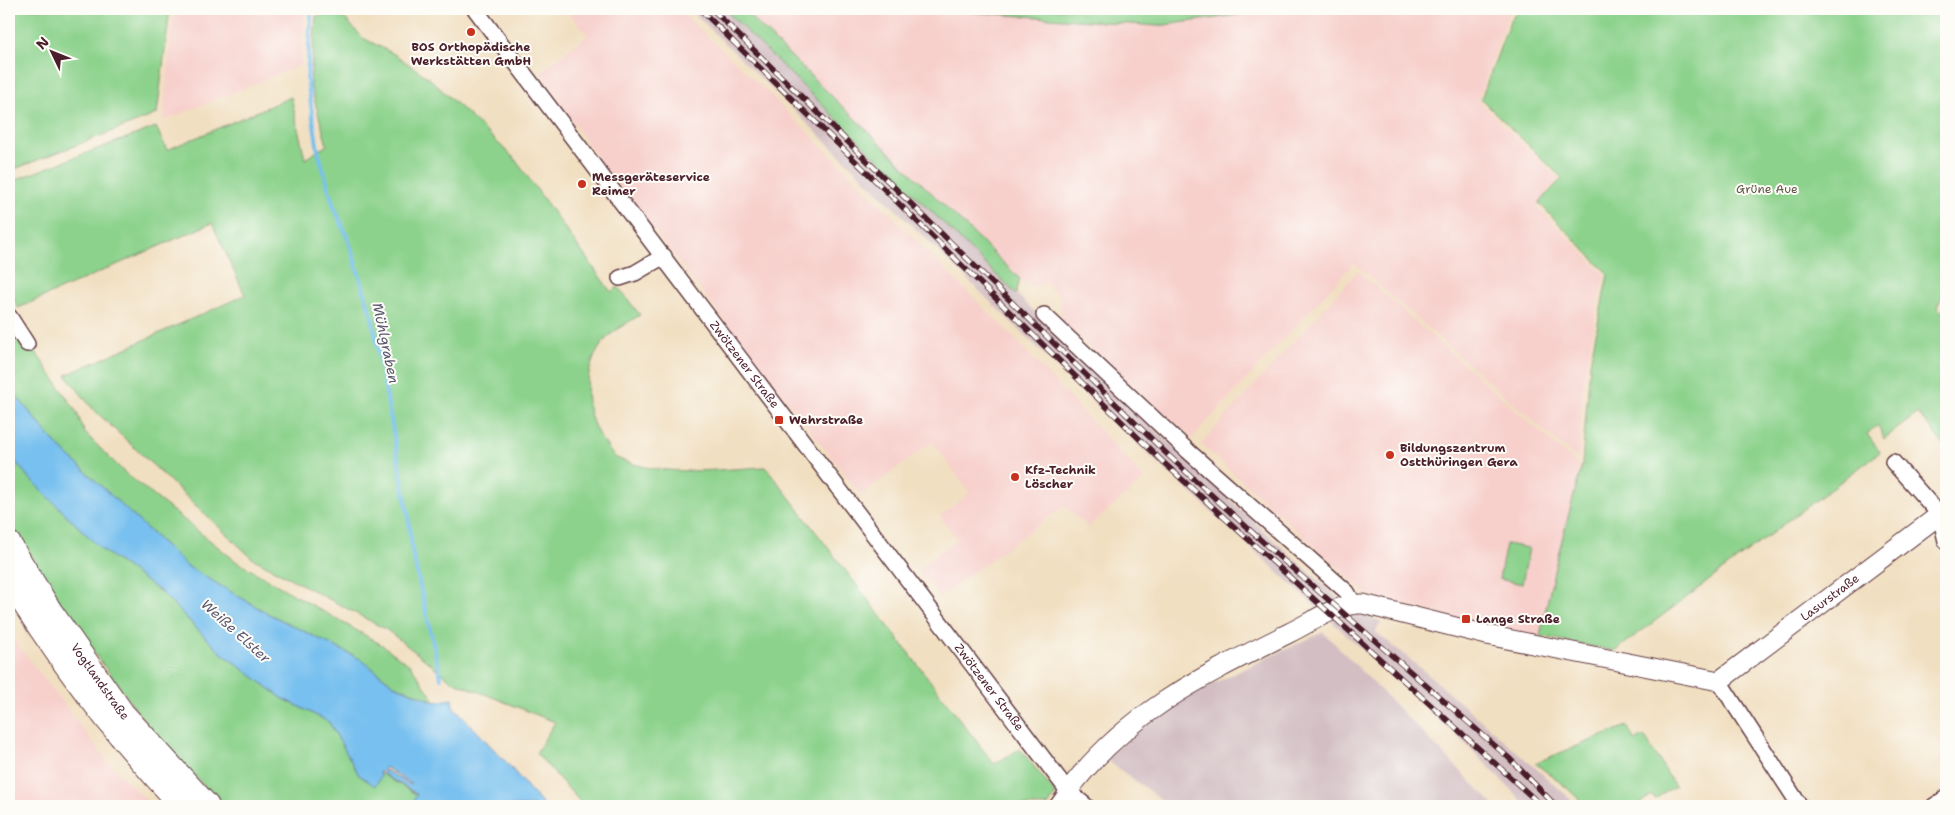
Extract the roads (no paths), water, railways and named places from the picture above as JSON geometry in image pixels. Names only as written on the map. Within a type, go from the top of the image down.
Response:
[{"type":"main road","name":"Vogtlandstraße","points":[[9,544],[50,611],[122,712],[206,806]]},
{"type":"main road","name":"Vogtlandstraße","points":[[9,578],[36,623],[74,677],[114,728],[183,806]]},
{"type":"street","name":"Zwötzener Straße","points":[[475,9],[664,256],[1063,799],[1086,806]]},
{"type":"street","points":[[620,278],[636,273],[664,256]]},
{"type":"street","points":[[1044,315],[1188,451],[1347,592],[1354,604]]},
{"type":"street","points":[[9,316],[27,344]]},
{"type":"street","points":[[1893,462],[1943,513],[1946,541]]},
{"type":"street","name":"Lasurstraße","points":[[1719,681],[1943,513]]},
{"type":"street","points":[[1063,799],[1092,760],[1134,722],[1198,678],[1329,613],[1354,604],[1363,604],[1487,635],[1719,681],[1800,806]]},
{"type":"street","points":[[1934,806],[1946,798]]},
{"type":"water","name":"Weiße Elster","points":[[9,387],[56,444],[187,566],[267,613],[360,659],[394,685],[435,702],[452,699],[453,706],[506,762],[544,806],[411,806],[417,794],[383,774],[385,770],[412,784],[385,767],[381,773],[379,772],[381,776],[375,786],[359,775],[329,722],[282,698],[220,652],[161,592],[101,549],[30,479],[9,454]]},
{"type":"waterway","name":"Mühlgraben","points":[[311,16],[307,79],[318,151],[333,204],[349,242],[372,317],[408,513],[412,551],[441,678]]},
{"type":"railway","points":[[700,9],[1163,462],[1542,806]]},
{"type":"railway","points":[[712,9],[1169,456],[1276,554],[1509,758],[1556,806]]},
{"type":"place","name":"BOS Orthopädische Werkstätten GmbH","points":[[471,32]]},
{"type":"place","name":"Messgeräteservice Reimer","points":[[582,184]]},
{"type":"place","name":"Wehrstraße","points":[[779,420]]},
{"type":"place","name":"Bildungszentrum Ostthüringen Gera","points":[[1390,455]]},
{"type":"place","name":"Kfz-Technik Löscher","points":[[1015,477]]},
{"type":"place","name":"Lange Straße","points":[[1466,619]]},
{"type":"park label","name":"Grüne Aue","points":[[1767,189]]}]
